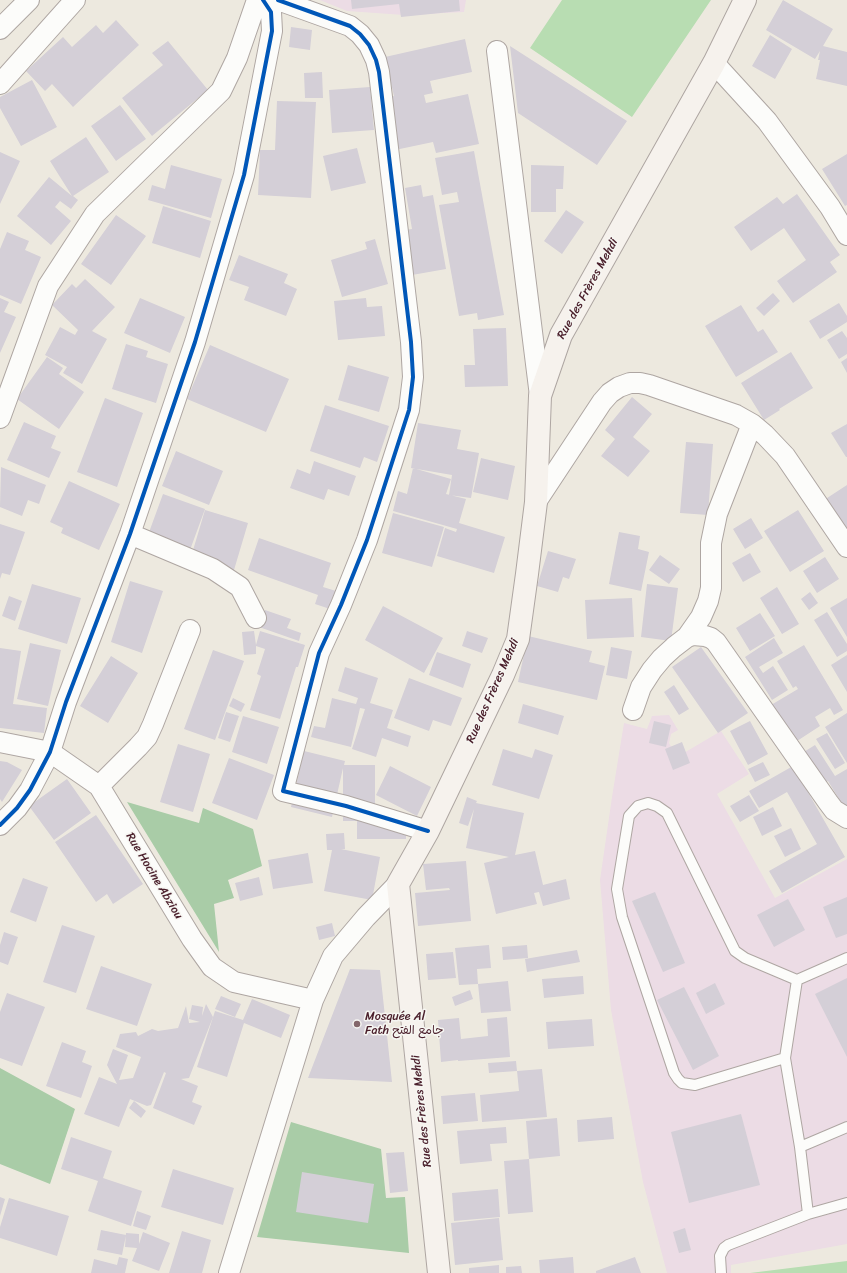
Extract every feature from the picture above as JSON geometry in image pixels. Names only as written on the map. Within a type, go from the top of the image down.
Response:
[{"type":"main road","name":"Rue des Frères Mehdi","points":[[439,1273],[398,884],[428,831],[503,675],[518,639],[536,502],[540,396],[561,335],[714,63],[745,0]]},
{"type":"street","points":[[0,29],[29,0]]},
{"type":"street","points":[[0,84],[75,0]]},
{"type":"street","points":[[0,418],[48,286],[95,214],[221,91],[238,58],[257,0]]},
{"type":"street","points":[[0,825],[17,808],[30,790],[50,752],[66,702],[130,534],[195,342],[244,176],[272,31],[271,12],[263,0]]},
{"type":"street","points":[[278,0],[350,26],[360,34],[369,45],[376,60],[379,72],[411,342],[413,377],[409,410],[367,540],[341,605],[318,653],[283,791],[346,806],[428,831]]},
{"type":"street","points":[[497,51],[540,396]]},
{"type":"street","points":[[714,63],[767,121],[830,207],[847,235]]},
{"type":"street","points":[[536,502],[602,402],[610,393],[619,387],[630,383],[640,383],[736,415],[752,424],[786,456],[847,547]]},
{"type":"street","points":[[633,710],[641,687],[652,670],[662,658],[687,637],[701,616],[708,601],[711,588],[711,543],[717,514],[752,424]]},
{"type":"street","points":[[130,534],[213,569],[240,587],[256,618]]},
{"type":"street","points":[[99,786],[147,737],[190,630]]},
{"type":"street","points":[[687,637],[699,635],[705,636],[716,642],[828,802],[834,810],[847,818]]},
{"type":"street","name":"Rue Hocine Abziou","points":[[0,742],[50,752],[99,786],[192,939],[212,967],[234,982],[313,1000]]},
{"type":"street","points":[[229,1273],[313,1000],[333,956],[398,884]]},
{"type":"lane","points":[[785,1058],[695,1085],[682,1083],[678,1079],[674,1072],[622,917],[617,890],[629,816],[638,806],[648,803],[657,806],[668,813],[735,950],[745,958],[797,980],[847,958]]},
{"type":"lane","points":[[797,980],[785,1058],[800,1147],[808,1214]]},
{"type":"lane","points":[[800,1147],[847,1126]]},
{"type":"lane","points":[[721,1273],[720,1256],[724,1248],[728,1245],[808,1214],[847,1203]]},
{"type":"shaded area","points":[[320,0],[466,0],[464,12],[404,15],[347,11]]},
{"type":"shaded area","points":[[669,715],[678,730],[671,734],[669,743],[677,757],[721,731],[749,774],[717,794],[775,898],[847,859],[847,1244],[731,1265],[731,1273],[667,1273],[643,1182],[611,1010],[600,880],[624,723],[647,729],[652,716]]},
{"type":"green space","points":[[562,0],[711,0],[632,117],[530,48]]},
{"type":"green space","points":[[127,802],[199,823],[203,808],[253,829],[262,866],[228,880],[234,898],[214,904],[219,952]]},
{"type":"green space","points":[[0,1068],[75,1109],[50,1184],[0,1164]]},
{"type":"green space","points":[[291,1122],[381,1149],[386,1198],[405,1197],[409,1253],[257,1237]]},
{"type":"green space","points":[[847,1261],[847,1273],[750,1273]]},
{"type":"building","points":[[351,0],[459,0],[460,11],[401,17],[399,4],[352,9]]},
{"type":"building","points":[[783,0],[833,29],[823,46],[847,52],[847,86],[816,79],[820,60],[818,60],[820,51],[815,59],[766,30]]},
{"type":"building","points":[[116,20],[139,45],[73,107],[52,84],[45,91],[26,71],[63,37],[72,47],[96,25],[103,33]]},
{"type":"building","points":[[291,27],[312,30],[310,50],[289,47]]},
{"type":"building","points":[[770,35],[792,49],[775,79],[752,66]]},
{"type":"building","points":[[465,39],[472,72],[430,81],[433,93],[424,95],[426,103],[468,94],[479,144],[436,153],[433,142],[395,150],[386,98],[394,96],[385,57]]},
{"type":"building","points":[[168,41],[208,90],[152,136],[122,98],[163,65],[152,53]]},
{"type":"building","points":[[510,46],[627,121],[597,165],[518,113]]},
{"type":"building","points":[[322,72],[323,98],[305,98],[304,73]]},
{"type":"building","points":[[32,80],[57,127],[21,146],[0,108],[0,97]]},
{"type":"building","points":[[370,87],[374,130],[332,133],[329,90]]},
{"type":"building","points":[[277,101],[316,102],[311,198],[258,195],[260,150],[275,150]]},
{"type":"building","points":[[120,105],[146,139],[116,161],[91,126]]},
{"type":"building","points":[[86,137],[109,172],[73,196],[78,200],[71,209],[60,201],[55,207],[71,221],[51,245],[17,216],[49,177],[72,196],[50,161]]},
{"type":"building","points":[[357,148],[366,183],[331,191],[323,156]]},
{"type":"building","points":[[474,151],[504,315],[478,320],[477,313],[459,316],[439,205],[459,202],[457,192],[442,195],[435,158]]},
{"type":"building","points":[[0,152],[20,161],[0,204]]},
{"type":"building","points":[[847,154],[847,205],[845,206],[822,169]]},
{"type":"building","points":[[171,165],[222,179],[211,218],[148,200],[152,185],[165,189]]},
{"type":"building","points":[[531,165],[564,166],[563,189],[556,189],[556,212],[531,212]]},
{"type":"building","points":[[421,185],[423,197],[433,195],[446,269],[412,275],[404,230],[412,229],[405,188]]},
{"type":"building","points":[[797,194],[840,255],[830,262],[837,272],[793,303],[777,281],[806,260],[784,228],[751,251],[734,227],[777,197],[783,204]]},
{"type":"building","points":[[163,206],[211,221],[200,258],[152,243]]},
{"type":"building","points":[[566,210],[584,222],[562,254],[544,241]]},
{"type":"building","points":[[116,215],[146,236],[111,285],[81,264]]},
{"type":"building","points":[[7,232],[29,241],[25,250],[41,257],[21,304],[0,295],[0,249]]},
{"type":"building","points":[[375,239],[388,284],[342,297],[331,260],[367,249],[365,242]]},
{"type":"building","points":[[239,255],[288,274],[284,283],[297,289],[286,316],[244,300],[249,287],[229,280]]},
{"type":"building","points":[[85,279],[115,307],[92,331],[107,339],[82,384],[63,373],[67,367],[45,355],[60,327],[75,335],[78,330],[52,305],[72,284],[76,288]]},
{"type":"building","points":[[773,293],[780,301],[764,316],[756,308]]},
{"type":"building","points":[[0,298],[9,302],[4,312],[16,317],[0,353]]},
{"type":"building","points":[[140,298],[185,317],[170,353],[124,333]]},
{"type":"building","points":[[366,298],[367,307],[382,306],[385,336],[338,340],[334,301]]},
{"type":"building","points":[[839,303],[847,316],[847,322],[820,339],[809,321]]},
{"type":"building","points":[[741,305],[758,332],[763,329],[778,352],[736,377],[705,326]]},
{"type":"building","points":[[506,328],[508,386],[465,387],[464,365],[475,365],[473,329]]},
{"type":"building","points":[[842,331],[847,338],[847,354],[839,359],[827,340]]},
{"type":"building","points":[[126,344],[148,351],[146,357],[168,364],[156,403],[112,389]]},
{"type":"building","points":[[210,345],[289,379],[266,432],[187,399]]},
{"type":"building","points":[[791,352],[813,388],[764,420],[741,383]]},
{"type":"building","points":[[47,357],[63,368],[59,374],[84,392],[59,429],[17,399]]},
{"type":"building","points":[[847,358],[847,373],[841,362]]},
{"type":"building","points":[[348,365],[389,377],[379,412],[338,400]]},
{"type":"building","points":[[632,397],[652,414],[633,437],[650,451],[628,477],[601,456],[615,439],[605,430]]},
{"type":"building","points":[[105,398],[143,413],[117,487],[77,472]]},
{"type":"building","points":[[325,405],[389,426],[377,462],[364,457],[360,468],[310,451]]},
{"type":"building","points":[[24,422],[56,436],[51,448],[61,452],[49,478],[7,460]]},
{"type":"building","points":[[418,423],[461,430],[457,449],[479,453],[471,498],[449,495],[452,475],[411,468]]},
{"type":"building","points":[[847,424],[847,457],[846,457],[831,433]]},
{"type":"building","points":[[686,442],[713,444],[708,515],[680,513]]},
{"type":"building","points":[[176,451],[223,471],[209,505],[162,486]]},
{"type":"building","points":[[481,458],[515,466],[508,500],[473,492]]},
{"type":"building","points":[[314,461],[356,476],[349,496],[328,489],[324,500],[290,488],[297,469],[310,474]]},
{"type":"building","points":[[1,467],[46,485],[39,504],[28,500],[22,516],[0,507]]},
{"type":"building","points":[[413,468],[451,479],[446,494],[466,499],[459,523],[505,537],[494,573],[437,556],[445,528],[456,532],[457,529],[393,511],[398,491],[407,494]]},
{"type":"building","points":[[69,481],[120,504],[99,550],[61,533],[63,528],[50,522]]},
{"type":"building","points":[[847,485],[847,535],[824,500]]},
{"type":"building","points":[[163,494],[205,509],[190,550],[148,535]]},
{"type":"building","points":[[205,510],[248,523],[234,570],[191,557]]},
{"type":"building","points":[[798,510],[824,551],[790,572],[764,531]]},
{"type":"building","points":[[393,513],[444,527],[432,567],[382,553]]},
{"type":"building","points":[[751,518],[763,538],[745,549],[733,529]]},
{"type":"building","points":[[0,524],[25,532],[10,575],[2,573],[0,579]]},
{"type":"building","points":[[619,532],[640,536],[638,549],[649,552],[641,591],[609,584]]},
{"type":"building","points":[[259,538],[331,563],[323,587],[336,591],[330,609],[315,604],[318,595],[248,570]]},
{"type":"building","points":[[548,551],[576,559],[569,579],[563,577],[558,592],[537,586]]},
{"type":"building","points":[[750,553],[761,572],[743,582],[732,563]]},
{"type":"building","points":[[660,555],[680,569],[669,584],[649,570]]},
{"type":"building","points":[[825,557],[839,579],[817,593],[803,571]]},
{"type":"building","points":[[130,581],[163,591],[142,653],[111,642]]},
{"type":"building","points":[[32,584],[81,598],[67,644],[18,629]]},
{"type":"building","points":[[647,584],[678,588],[671,641],[641,637]]},
{"type":"building","points":[[777,587],[799,624],[782,634],[760,598]]},
{"type":"building","points":[[810,592],[818,603],[809,610],[801,599]]},
{"type":"building","points":[[9,596],[22,601],[15,621],[2,616]]},
{"type":"building","points":[[632,598],[634,637],[587,639],[585,600]]},
{"type":"building","points":[[847,598],[847,637],[830,608]]},
{"type":"building","points":[[383,606],[443,638],[424,673],[365,640]]},
{"type":"building","points":[[265,610],[291,619],[287,628],[301,633],[299,641],[259,627]]},
{"type":"building","points":[[827,612],[847,644],[847,651],[837,657],[814,620]]},
{"type":"building","points":[[760,613],[775,636],[750,651],[736,628]]},
{"type":"building","points":[[254,631],[256,645],[260,631],[305,645],[298,667],[296,667],[280,719],[250,710],[261,676],[257,674],[265,649],[256,646],[256,654],[244,655],[242,632]]},
{"type":"building","points":[[467,631],[488,638],[482,653],[462,646]]},
{"type":"building","points":[[528,636],[592,651],[589,662],[605,666],[597,700],[518,682]]},
{"type":"building","points":[[774,638],[783,653],[759,667],[763,673],[773,666],[788,690],[772,700],[745,657]]},
{"type":"building","points":[[30,643],[61,650],[48,706],[17,699]]},
{"type":"building","points":[[804,645],[843,710],[834,715],[830,708],[815,717],[820,726],[794,743],[771,705],[798,689],[796,686],[793,688],[777,661]]},
{"type":"building","points":[[611,647],[632,651],[627,679],[606,675]]},
{"type":"building","points":[[701,647],[748,713],[718,733],[672,667]]},
{"type":"building","points":[[0,648],[21,651],[13,704],[47,708],[44,733],[0,728]]},
{"type":"building","points":[[213,650],[244,661],[215,740],[184,729]]},
{"type":"building","points":[[437,652],[471,664],[463,688],[429,675]]},
{"type":"building","points":[[847,655],[847,692],[831,665]]},
{"type":"building","points":[[111,656],[138,673],[108,723],[80,706]]},
{"type":"building","points":[[345,667],[378,678],[370,703],[393,710],[387,728],[411,736],[408,747],[382,738],[376,757],[352,749],[365,709],[360,708],[351,747],[311,737],[314,726],[325,728],[332,698],[356,704],[358,698],[338,691]]},
{"type":"building","points":[[409,678],[462,698],[451,726],[433,720],[429,731],[394,718]]},
{"type":"building","points":[[674,685],[689,709],[679,715],[664,692]]},
{"type":"building","points":[[233,698],[245,704],[241,712],[229,706]]},
{"type":"building","points":[[523,704],[564,716],[558,735],[518,723]]},
{"type":"building","points":[[226,712],[239,716],[230,742],[218,738]]},
{"type":"building","points":[[847,713],[847,763],[825,727]]},
{"type":"building","points":[[243,716],[279,727],[267,764],[232,752]]},
{"type":"building","points":[[654,721],[671,725],[666,747],[649,743]]},
{"type":"building","points":[[750,721],[768,754],[748,765],[730,731]]},
{"type":"building","points":[[827,733],[845,763],[835,769],[816,739]]},
{"type":"building","points":[[682,742],[690,763],[673,770],[665,749]]},
{"type":"building","points":[[178,744],[210,754],[193,812],[160,802]]},
{"type":"building","points":[[815,745],[835,776],[847,769],[847,812],[828,781],[818,786],[799,755]]},
{"type":"building","points":[[503,749],[532,758],[535,749],[553,755],[539,799],[492,785]]},
{"type":"building","points":[[304,751],[345,761],[344,765],[375,765],[375,815],[406,831],[406,839],[357,839],[357,821],[343,821],[343,768],[332,817],[291,807]]},
{"type":"building","points":[[229,758],[274,775],[257,820],[212,803]]},
{"type":"building","points":[[0,761],[7,762],[22,770],[2,802],[0,799]]},
{"type":"building","points":[[763,762],[770,775],[755,782],[748,769]]},
{"type":"building","points":[[390,766],[431,787],[417,816],[376,795]]},
{"type":"building","points":[[793,766],[845,857],[782,893],[769,871],[817,844],[787,792],[759,808],[749,791]]},
{"type":"building","points":[[67,779],[91,813],[54,840],[29,806]]},
{"type":"building","points":[[749,795],[759,811],[740,822],[730,806]]},
{"type":"building","points":[[467,797],[477,801],[476,803],[524,813],[515,855],[535,851],[543,885],[566,879],[570,899],[543,906],[539,892],[534,893],[537,904],[496,914],[484,863],[509,857],[466,848],[474,809],[468,826],[459,823]]},
{"type":"building","points":[[773,807],[782,826],[762,836],[753,817]]},
{"type":"building","points":[[96,815],[143,884],[113,904],[107,894],[96,902],[55,842]]},
{"type":"building","points":[[791,828],[801,849],[785,857],[774,836]]},
{"type":"building","points":[[344,833],[345,849],[341,849],[380,857],[372,900],[324,891],[332,850],[327,850],[326,834]]},
{"type":"building","points":[[308,853],[313,883],[273,889],[268,860]]},
{"type":"building","points":[[466,861],[471,921],[418,926],[415,893],[450,890],[449,888],[426,890],[423,864]]},
{"type":"building","points":[[259,877],[263,895],[240,901],[235,883]]},
{"type":"building","points":[[23,878],[48,887],[36,922],[10,912]]},
{"type":"building","points":[[655,892],[685,963],[663,972],[632,901]]},
{"type":"building","points":[[847,897],[847,934],[836,938],[823,907]]},
{"type":"building","points":[[788,899],[805,930],[774,947],[757,915]]},
{"type":"building","points":[[332,923],[335,936],[319,940],[316,927]]},
{"type":"building","points":[[62,925],[95,936],[76,993],[43,982]]},
{"type":"building","points":[[4,932],[18,937],[8,965],[0,962],[0,945]]},
{"type":"building","points":[[489,945],[491,968],[477,969],[478,984],[459,985],[455,948]]},
{"type":"building","points":[[527,945],[528,958],[503,960],[502,947]]},
{"type":"building","points":[[577,950],[580,962],[527,972],[525,959]]},
{"type":"building","points":[[453,952],[456,978],[428,980],[426,954]]},
{"type":"building","points":[[101,966],[152,984],[137,1026],[86,1009]]},
{"type":"building","name":"Mosquée Al Fath جامع الفتح","points":[[350,969],[380,970],[392,1082],[308,1078]]},
{"type":"building","points":[[583,976],[584,994],[544,998],[542,979]]},
{"type":"building","points":[[847,978],[847,1057],[815,994]]},
{"type":"building","points":[[508,981],[511,1011],[481,1013],[478,984]]},
{"type":"building","points":[[715,983],[725,1004],[706,1014],[696,993]]},
{"type":"building","points":[[684,987],[719,1056],[693,1070],[657,1000]]},
{"type":"building","points":[[470,990],[473,999],[455,1006],[452,997]]},
{"type":"building","points":[[7,993],[45,1007],[22,1066],[0,1058],[0,1012]]},
{"type":"building","points":[[221,996],[241,1004],[235,1017],[215,1009]]},
{"type":"building","points":[[252,999],[290,1015],[281,1038],[244,1023],[227,1077],[197,1067],[215,1011],[243,1020]]},
{"type":"building","points":[[206,1004],[213,1017],[189,1078],[181,1079],[198,1086],[192,1102],[202,1106],[194,1125],[153,1108],[166,1073],[164,1072],[151,1105],[147,1106],[130,1099],[119,1127],[84,1114],[99,1077],[117,1084],[107,1065],[113,1049],[128,1055],[119,1080],[133,1078],[141,1057],[116,1047],[120,1034],[136,1032],[138,1036],[152,1029],[158,1031],[178,1028],[186,1006],[189,1023],[200,1022],[189,1019],[192,1005],[203,1007],[202,1016]]},
{"type":"building","points":[[507,1017],[510,1057],[441,1062],[438,1020],[459,1018],[461,1039],[488,1036],[487,1019]]},
{"type":"building","points":[[592,1019],[594,1046],[548,1049],[546,1022]]},
{"type":"building","points":[[62,1042],[86,1051],[82,1062],[92,1066],[81,1098],[46,1086]]},
{"type":"building","points":[[516,1061],[517,1071],[489,1073],[488,1063]]},
{"type":"building","points":[[542,1069],[547,1117],[482,1122],[480,1095],[519,1091],[517,1071]]},
{"type":"building","points":[[475,1093],[478,1121],[443,1124],[441,1096]]},
{"type":"building","points":[[134,1101],[146,1111],[141,1118],[129,1108]]},
{"type":"building","points":[[741,1114],[760,1185],[689,1203],[671,1132]]},
{"type":"building","points":[[612,1117],[614,1139],[578,1142],[577,1120]]},
{"type":"building","points":[[557,1118],[560,1156],[529,1159],[526,1121]]},
{"type":"building","points":[[506,1127],[507,1143],[490,1144],[492,1161],[460,1164],[457,1131]]},
{"type":"building","points":[[71,1137],[112,1151],[103,1178],[142,1191],[131,1226],[88,1211],[98,1181],[61,1169]]},
{"type":"building","points":[[404,1152],[408,1191],[390,1193],[386,1153]]},
{"type":"building","points":[[529,1159],[533,1212],[508,1214],[504,1161]]},
{"type":"building","points":[[173,1169],[234,1188],[223,1225],[161,1207]]},
{"type":"building","points":[[302,1172],[374,1184],[368,1223],[296,1212]]},
{"type":"building","points":[[498,1189],[500,1217],[454,1221],[452,1193]]},
{"type":"building","points":[[0,1197],[5,1199],[0,1216]]},
{"type":"building","points":[[9,1198],[69,1216],[57,1256],[0,1238],[0,1227]]},
{"type":"building","points":[[137,1211],[151,1216],[146,1230],[133,1226]]},
{"type":"building","points":[[499,1218],[503,1260],[455,1265],[451,1223]]},
{"type":"building","points":[[685,1228],[691,1250],[679,1253],[673,1232]]},
{"type":"building","points":[[101,1230],[126,1235],[122,1255],[97,1250]]},
{"type":"building","points":[[182,1231],[211,1240],[202,1273],[169,1273]]},
{"type":"building","points":[[143,1232],[170,1243],[159,1271],[132,1261],[137,1248],[125,1247],[126,1233],[139,1234],[139,1244]]},
{"type":"building","points":[[119,1257],[128,1259],[125,1273],[91,1273],[94,1259],[117,1265]]},
{"type":"building","points":[[573,1257],[574,1273],[540,1273],[539,1260]]},
{"type":"building","points":[[635,1257],[641,1273],[596,1273],[596,1271]]},
{"type":"building","points":[[499,1265],[499,1273],[469,1273],[469,1268]]},
{"type":"building","points":[[521,1266],[522,1273],[506,1273],[506,1267]]},
{"type":"cycle path","points":[[0,825],[17,808],[30,790],[50,752],[66,702],[130,534],[195,342],[244,175],[272,31],[271,12],[263,0]]},
{"type":"cycle path","points":[[278,0],[350,26],[360,34],[369,45],[376,60],[379,72],[411,342],[413,377],[409,410],[367,540],[341,605],[319,653],[283,791],[346,806],[428,831]]},
{"type":"place","name":"Mosquée Al Fath جامع الفتح","points":[[357,1024]]}]
